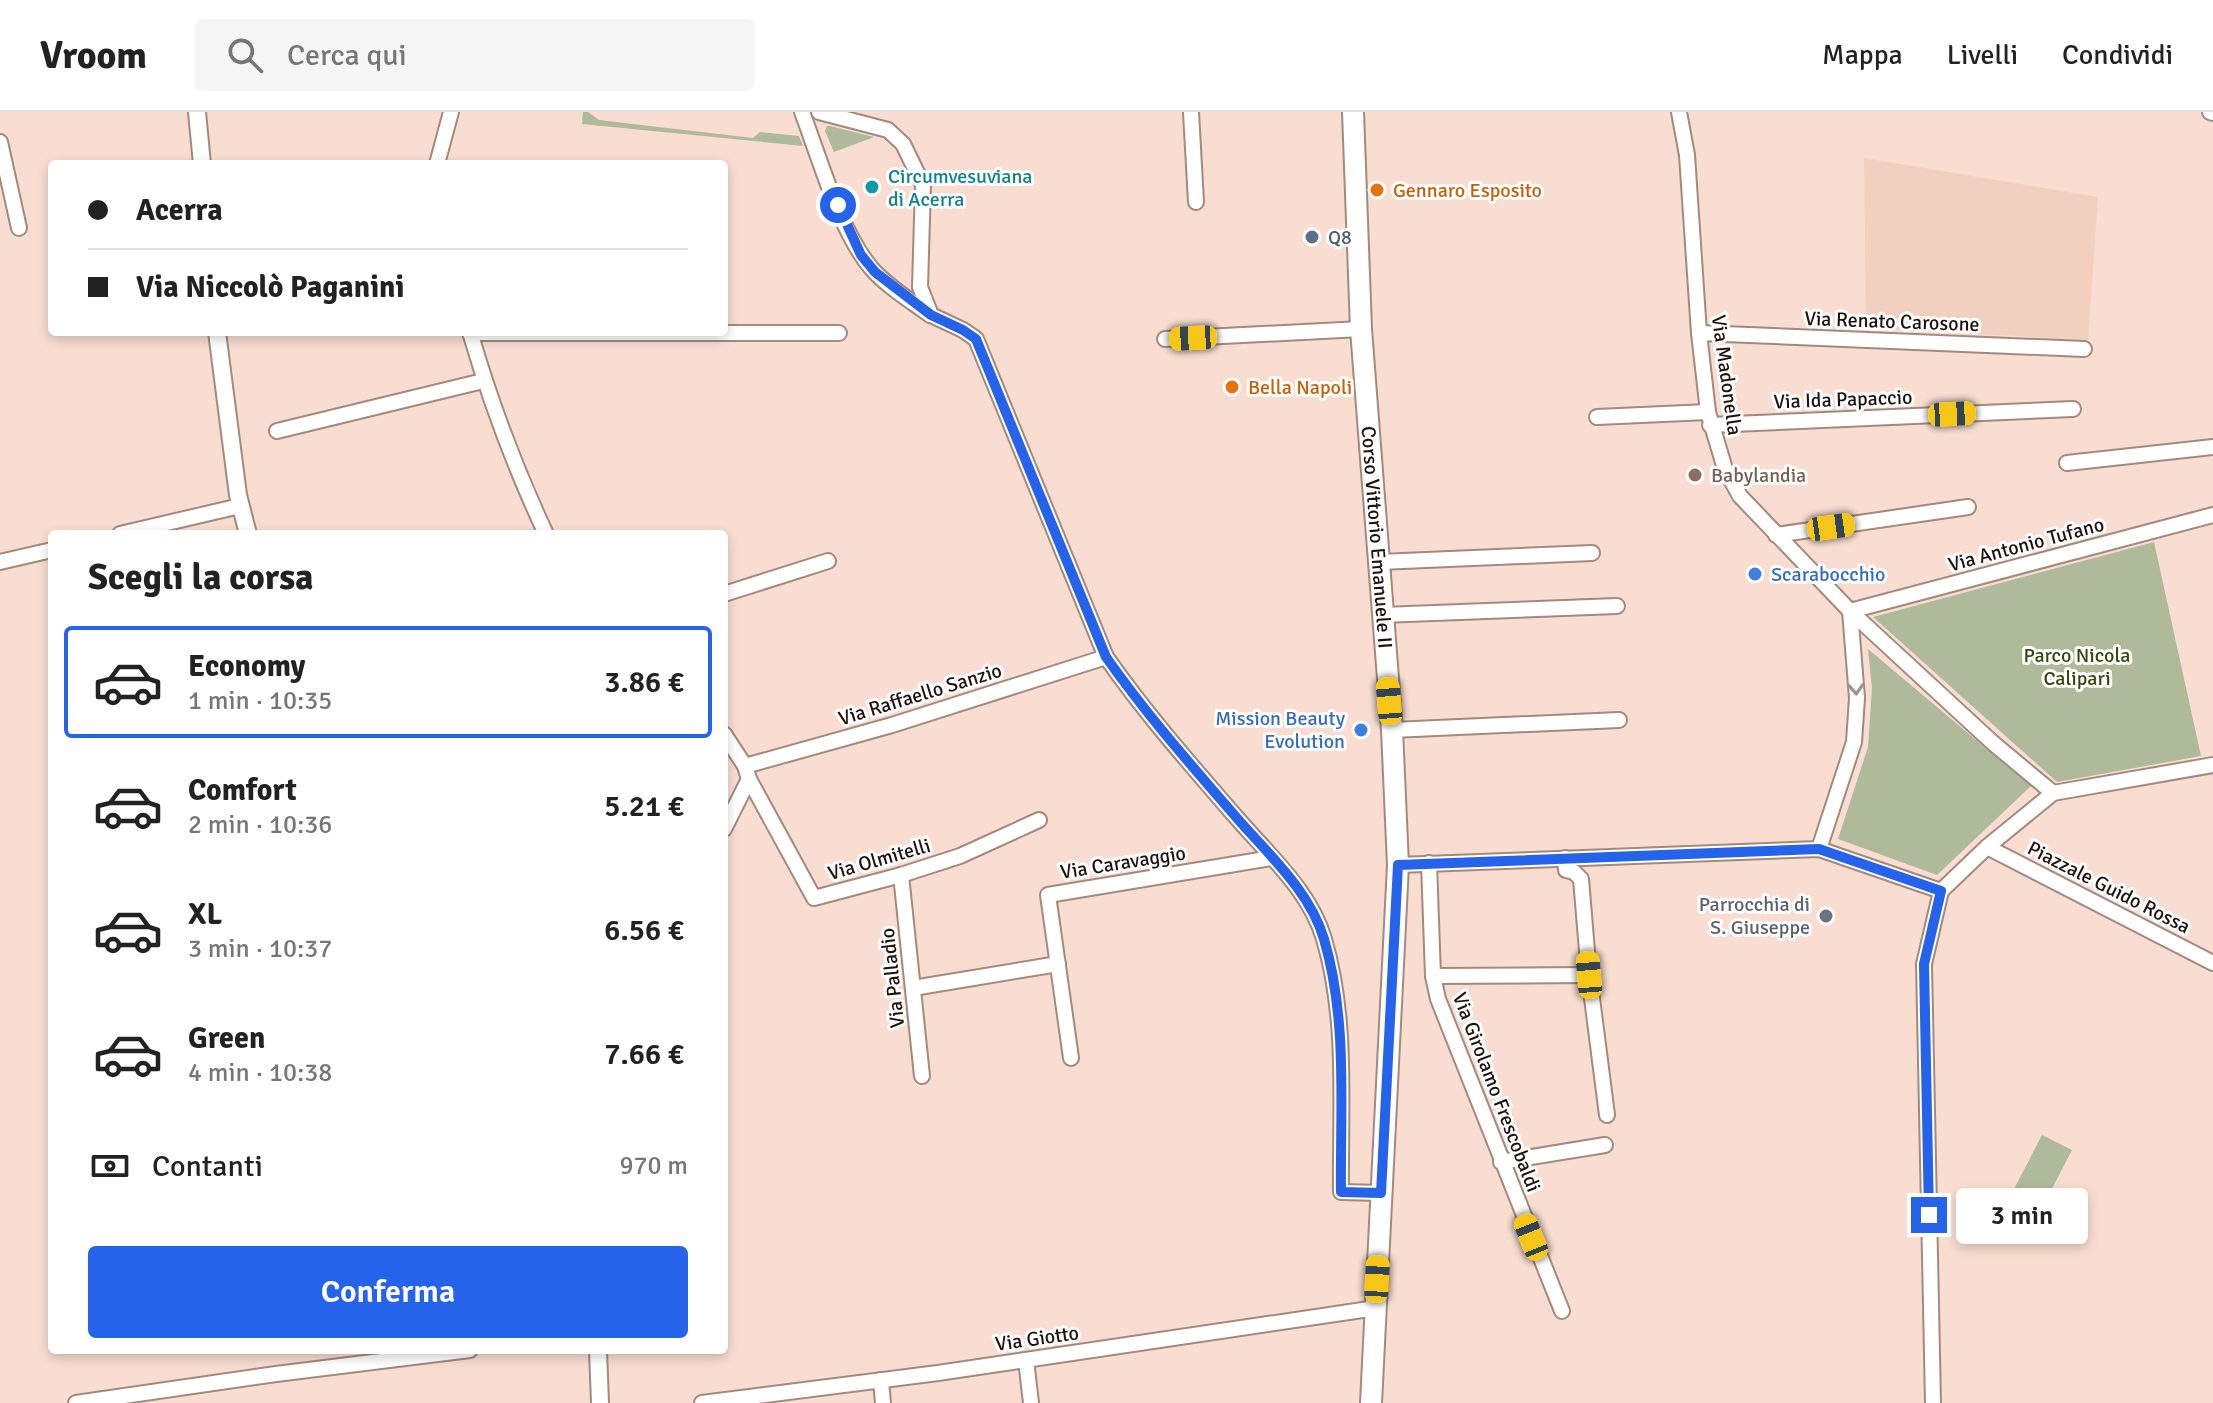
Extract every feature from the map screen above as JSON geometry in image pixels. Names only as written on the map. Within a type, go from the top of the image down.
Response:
[{"type":"main road","name":"Corso Vittorio Emanuele II","points":[[1353,112],[1361,329],[1392,730],[1398,865],[1371,1403]]},
{"type":"street","points":[[197,112],[202,160]]},
{"type":"street","points":[[438,160],[451,112]]},
{"type":"street","points":[[802,112],[847,228],[861,255],[875,272],[931,315],[976,339],[1106,657],[1138,703],[1301,891],[1323,936],[1334,984],[1340,1043],[1341,1192],[1381,1193]]},
{"type":"street","points":[[819,112],[888,130],[903,144],[923,185],[920,287],[931,315]]},
{"type":"street","points":[[1191,112],[1196,202]]},
{"type":"street","name":"Via Madonella","points":[[1679,112],[1687,155],[1699,333],[1709,418],[1725,469],[1740,496],[1850,611],[1993,743],[2053,793]]},
{"type":"street","points":[[0,142],[19,228]]},
{"type":"street","points":[[1165,339],[1361,329]]},
{"type":"street","points":[[728,333],[839,333]]},
{"type":"street","name":"Via Renato Carosone","points":[[1699,333],[2084,349]]},
{"type":"street","points":[[218,336],[240,506],[247,530]]},
{"type":"street","points":[[471,336],[483,381],[514,467],[544,530]]},
{"type":"street","points":[[277,431],[483,381]]},
{"type":"street","name":"Via Ida Papaccio","points":[[1597,417],[1709,418],[2073,409]]},
{"type":"street","points":[[2067,463],[2213,447]]},
{"type":"street","points":[[137,530],[240,506]]},
{"type":"street","points":[[1776,535],[1968,507]]},
{"type":"street","name":"Via Antonio Tufano","points":[[1850,611],[2213,515]]},
{"type":"street","points":[[0,562],[48,551]]},
{"type":"street","points":[[1379,562],[1592,553]]},
{"type":"street","points":[[728,593],[828,561]]},
{"type":"street","points":[[1382,615],[1617,606]]},
{"type":"street","points":[[1819,849],[1854,742],[1857,698],[1850,611]]},
{"type":"street","name":"Via Raffaello Sanzio","points":[[747,773],[1106,657]]},
{"type":"street","points":[[1392,730],[1619,720]]},
{"type":"street","name":"Via Olmitelli","points":[[728,741],[814,898],[960,856],[1039,820]]},
{"type":"street","points":[[1933,1403],[1924,964],[1941,891],[1987,847],[2053,793],[2213,765]]},
{"type":"street","points":[[728,819],[747,773]]},
{"type":"street","name":"Piazzale Guido Rossa","points":[[1987,847],[2213,963]]},
{"type":"street","points":[[1398,865],[1819,849],[1941,891]]},
{"type":"street","name":"Via Caravaggio","points":[[1071,1058],[1048,895],[1272,858]]},
{"type":"street","points":[[1565,858],[1566,870],[1574,872],[1581,879],[1589,975],[1607,1115]]},
{"type":"street","name":"Via Girolamo Frescobaldi","points":[[1429,863],[1433,976],[1438,999],[1562,1311]]},
{"type":"street","name":"Via Palladio","points":[[901,875],[922,1076]]},
{"type":"street","points":[[913,988],[1058,964]]},
{"type":"street","points":[[1433,976],[1589,975]]},
{"type":"street","points":[[1501,1162],[1605,1145]]},
{"type":"street","name":"Via Giotto","points":[[702,1403],[1026,1360],[1376,1308]]},
{"type":"street","points":[[76,1403],[438,1354]]},
{"type":"street","points":[[598,1354],[600,1403]]},
{"type":"street","points":[[1026,1360],[1031,1403]]},
{"type":"street","points":[[881,1380],[883,1403]]},
{"type":"shaded area","points":[[1864,158],[2098,197],[2088,340],[1866,328]]},
{"type":"green space","points":[[583,112],[599,120],[753,138],[760,132],[799,136],[803,146],[582,124]]},
{"type":"green space","points":[[827,126],[874,137],[834,152],[825,131]]},
{"type":"green space","name":"Parco Nicola Calipari","points":[[2154,542],[2201,756],[2057,782],[1873,617]]},
{"type":"green space","points":[[1868,649],[2031,786],[1937,875],[1838,839],[1868,747],[1872,688]]},
{"type":"green space","points":[[2042,1135],[2072,1150],[2043,1206],[2013,1191]]},
{"type":"place","name":"Circumvesuviana di Acerra","points":[[872,187]]},
{"type":"place","name":"Gennaro Esposito","points":[[1377,190]]},
{"type":"place","name":"Q8","points":[[1312,237]]},
{"type":"place","name":"Bella Napoli","points":[[1232,387]]},
{"type":"place","name":"Babylandia","points":[[1695,475]]},
{"type":"place","name":"Scarabocchio","points":[[1755,574]]},
{"type":"place","name":"Mission Beauty Evolution","points":[[1361,730]]},
{"type":"place","name":"Parrocchia di S. Giuseppe","points":[[1826,916]]},
{"type":"route","points":[[838,205],[861,255],[875,272],[931,315],[976,339],[1106,657],[1138,703],[1301,891],[1323,936],[1334,984],[1340,1043],[1341,1192],[1381,1193],[1398,865],[1819,849],[1941,891],[1924,964],[1929,1215]]}]
